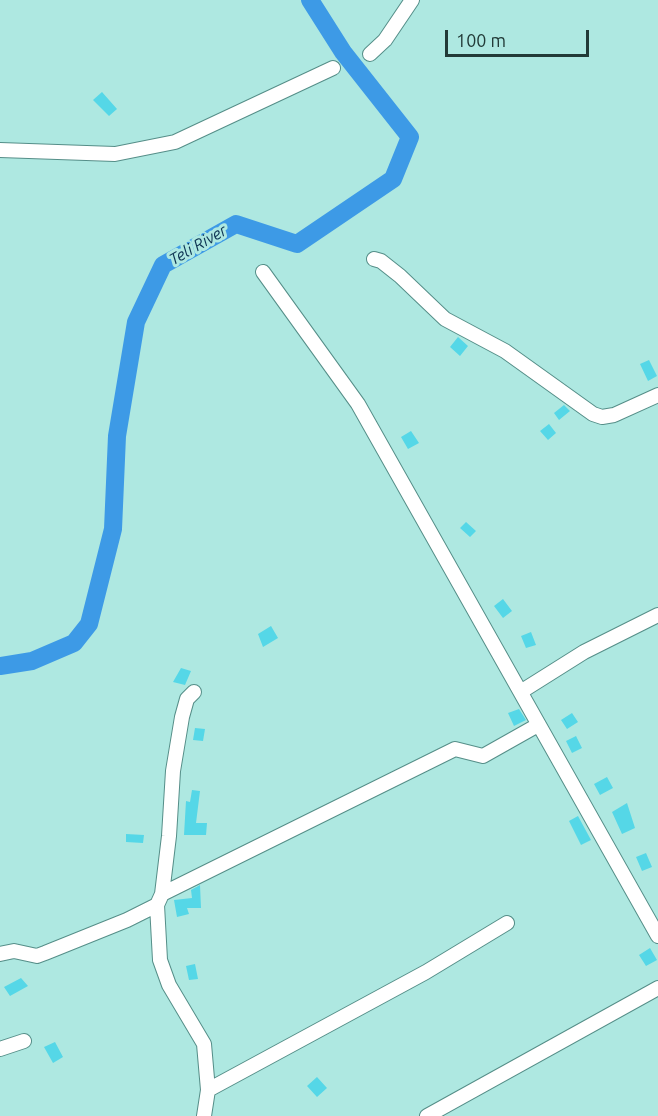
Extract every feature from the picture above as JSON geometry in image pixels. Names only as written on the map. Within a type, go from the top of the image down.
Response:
[{"type":"street","points":[[370,54],[385,40],[412,0]]},
{"type":"street","points":[[0,150],[115,154],[175,142],[333,68]]},
{"type":"street","points":[[374,259],[381,261],[400,276],[444,319],[505,351],[593,414],[602,417],[614,415],[658,395]]},
{"type":"street","points":[[263,272],[358,404],[522,691],[538,725],[658,936]]},
{"type":"street","points":[[522,691],[584,652],[658,615]]},
{"type":"street","points":[[194,692],[187,699],[182,717],[173,771],[169,836],[159,899],[160,960],[170,985],[204,1044],[208,1090],[204,1116]]},
{"type":"street","points":[[0,954],[14,951],[37,956],[45,953],[159,899],[455,750],[483,756],[538,725]]},
{"type":"street","points":[[208,1090],[426,972],[507,923]]},
{"type":"street","points":[[428,1116],[529,1057],[658,988]]},
{"type":"street","points":[[0,1049],[24,1041]]},
{"type":"building","points":[[102,92],[117,109],[109,116],[93,100]]},
{"type":"building","points":[[458,337],[468,346],[460,356],[450,347]]},
{"type":"building","points":[[649,360],[657,376],[648,381],[640,364]]},
{"type":"building","points":[[564,405],[570,411],[559,420],[554,413]]},
{"type":"building","points":[[549,424],[556,433],[548,440],[540,431]]},
{"type":"building","points":[[411,431],[419,443],[408,449],[401,437]]},
{"type":"building","points":[[466,522],[476,531],[470,537],[460,528]]},
{"type":"building","points":[[503,599],[512,611],[503,618],[494,606]]},
{"type":"building","points":[[271,626],[278,638],[263,647],[258,634]]},
{"type":"building","points":[[531,632],[536,645],[526,648],[521,636]]},
{"type":"building","points":[[181,668],[191,671],[185,685],[173,682]]},
{"type":"building","points":[[519,709],[526,720],[514,726],[508,713]]},
{"type":"building","points":[[572,713],[578,722],[567,729],[561,720]]},
{"type":"building","points":[[195,728],[205,729],[203,741],[193,740]]},
{"type":"building","points":[[576,736],[582,748],[572,753],[566,741]]},
{"type":"building","points":[[607,777],[613,788],[600,795],[594,784]]},
{"type":"building","points":[[192,790],[200,791],[196,823],[207,823],[206,835],[184,835],[186,801],[190,802]]},
{"type":"building","points":[[627,803],[635,828],[622,834],[612,812]]},
{"type":"building","points":[[578,816],[591,840],[581,845],[569,821]]},
{"type":"building","points":[[126,834],[144,835],[143,843],[126,842]]},
{"type":"building","points":[[646,853],[652,867],[642,871],[636,857]]},
{"type":"building","points":[[200,885],[201,908],[187,908],[189,914],[177,917],[174,900],[192,898],[191,890]]},
{"type":"building","points":[[650,948],[657,960],[646,966],[639,955]]},
{"type":"building","points":[[195,964],[198,979],[189,980],[186,966]]},
{"type":"building","points":[[21,978],[28,986],[10,996],[4,987]]},
{"type":"building","points":[[55,1042],[63,1057],[53,1063],[44,1047]]},
{"type":"building","points":[[317,1077],[327,1088],[317,1097],[307,1086]]},
{"type":"waterway","name":"Teli River","points":[[0,666],[32,661],[74,643],[89,624],[113,529],[117,436],[136,322],[163,265],[236,224],[297,244],[393,179],[410,137],[343,52],[310,0]]}]
